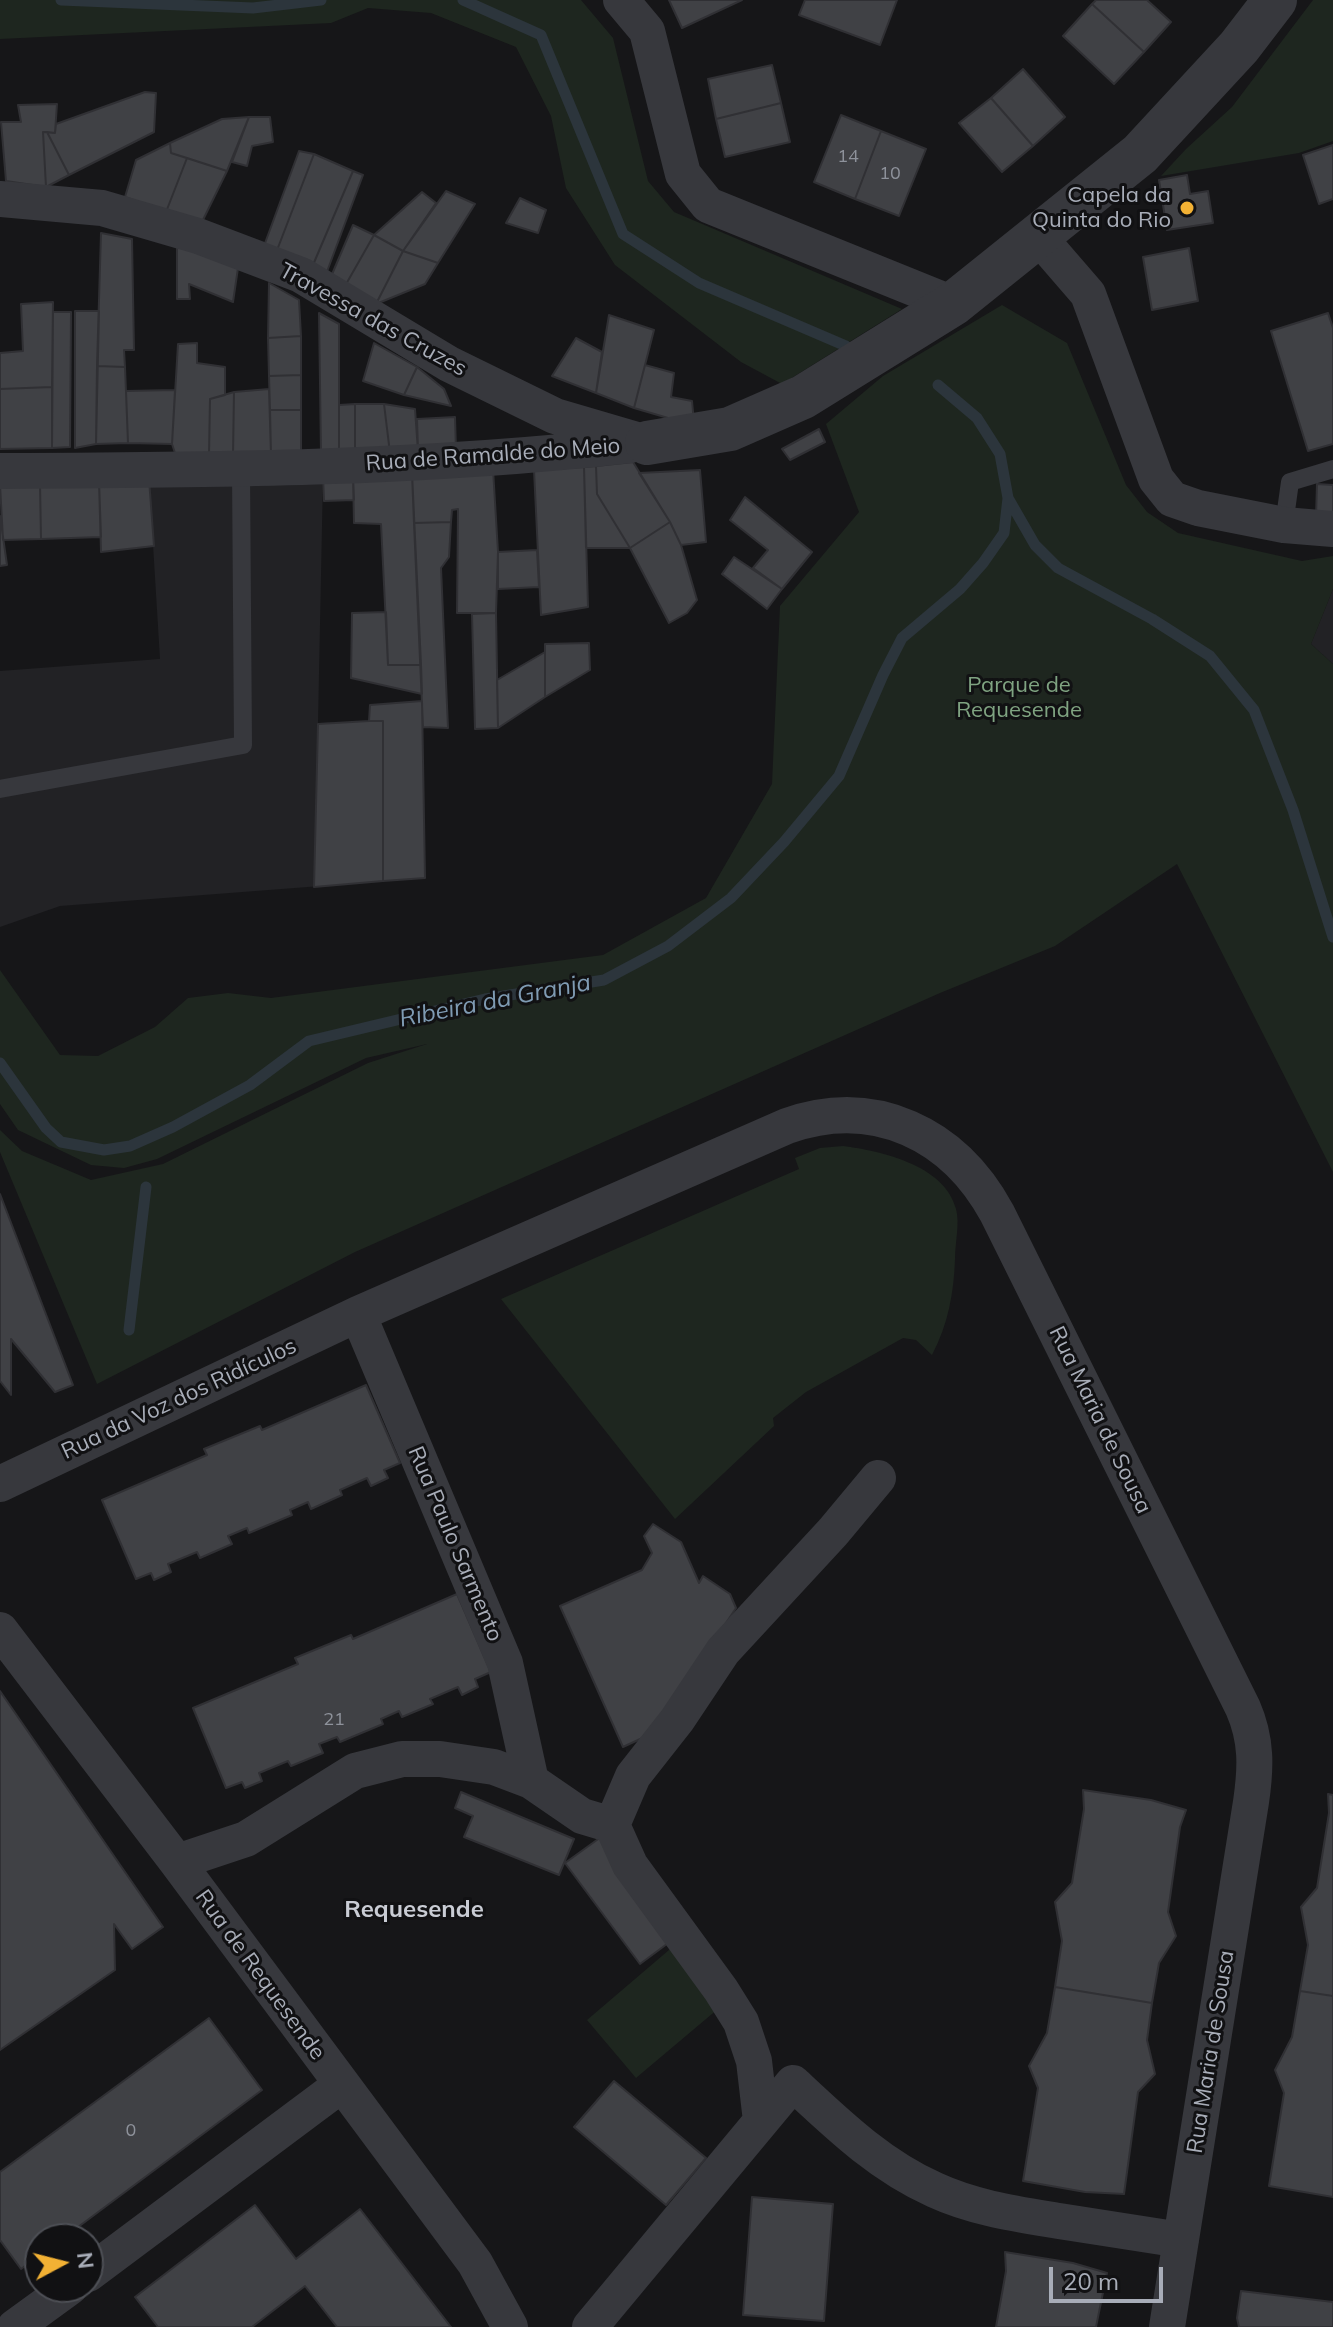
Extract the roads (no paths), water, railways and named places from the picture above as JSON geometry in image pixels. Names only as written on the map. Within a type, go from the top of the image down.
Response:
[{"type":"street","points":[[621,0],[647,31],[683,174],[708,205],[953,304]]},
{"type":"street","name":"Rua de Ramalde do Meio","points":[[0,471],[241,470],[524,458],[730,429],[803,397],[953,304],[1140,154],[1239,47],[1275,0]]},
{"type":"street","name":"Travessa das Cruzes","points":[[0,199],[102,208],[198,236],[301,275],[449,364],[555,416],[647,443]]},
{"type":"street","points":[[1037,235],[1088,294],[1156,479],[1172,499],[1198,508],[1284,525],[1333,529]]},
{"type":"street","name":"Rua Maria de Sousa","points":[[358,1314],[766,1134],[825,1115],[859,1114],[906,1128],[938,1144],[974,1176],[997,1213],[1243,1708],[1254,1739],[1255,1774],[1251,1802],[1167,2327]]},
{"type":"street","name":"Rua da Voz dos Ridículos","points":[[0,1484],[358,1314]]},
{"type":"street","name":"Rua Paulo Sarmento","points":[[358,1314],[505,1663],[531,1781]]},
{"type":"street","points":[[761,2121],[754,2061],[741,2022],[630,1865],[612,1825],[633,1776],[677,1720],[723,1651],[833,1532],[878,1478]]},
{"type":"street","name":"Rua de Requesende","points":[[0,1630],[475,2263],[510,2327]]},
{"type":"street","points":[[177,1862],[246,1839],[355,1771],[402,1759],[440,1759],[494,1767],[531,1781],[582,1816],[612,1825]]},
{"type":"street","points":[[590,2327],[793,2083],[861,2145],[898,2170],[944,2194],[1001,2211],[1181,2240]]},
{"type":"street","points":[[104,2262],[341,2085]]},
{"type":"street","points":[[15,2327],[48,2303]]},
{"type":"lane","points":[[1284,525],[1290,482],[1333,469]]},
{"type":"lane","points":[[0,789],[243,745],[241,470]]},
{"type":"waterway","name":"Ribeira da Granja","points":[[61,0],[253,8],[321,0]]},
{"type":"waterway","name":"Ribeira da Granja","points":[[463,0],[541,35],[623,234],[699,283],[846,346]]},
{"type":"waterway","name":"Ribeira da Granja","points":[[0,1063],[46,1128],[61,1142],[104,1150],[130,1146],[173,1127],[250,1085],[309,1041],[485,999],[604,980],[668,946],[731,898],[784,842],[839,776],[902,638],[960,589],[1004,533],[1008,498],[1000,454],[977,418],[938,385]]},
{"type":"waterway","name":"Ribeira da Granja","points":[[1008,498],[1035,545],[1058,568],[1152,619],[1210,656],[1254,710],[1293,810],[1333,937]]},
{"type":"waterway","points":[[129,1330],[146,1187]]},
{"type":"place","name":"Capela da Quinta do Rio","points":[[1187,208]]},
{"type":"district","name":"Requesende","points":[[414,1910]]},
{"type":"park label","name":"Parque de Requesende","points":[[1019,698]]}]
